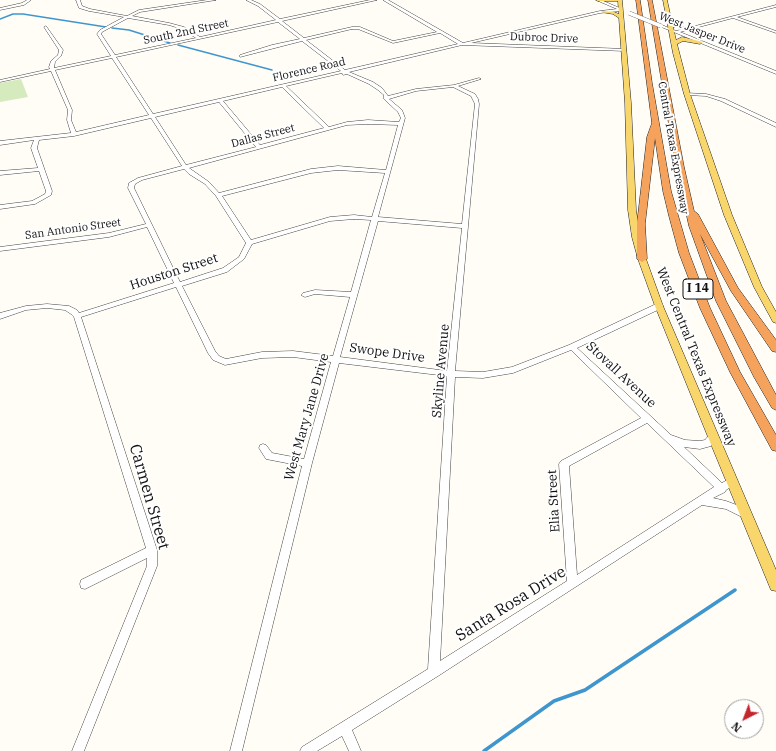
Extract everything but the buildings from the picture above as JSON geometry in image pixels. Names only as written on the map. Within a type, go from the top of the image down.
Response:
[{"type":"highway","name":"Central Texas Expressway","points":[[638,0],[649,83],[667,191],[684,253],[705,308],[732,365],[776,446]]},
{"type":"highway","name":"Central Texas Expressway","points":[[650,0],[688,206],[700,246],[722,301],[758,374],[776,405]]},
{"type":"highway","points":[[654,18],[658,16],[658,8]]},
{"type":"highway","points":[[642,259],[641,224],[651,137],[656,119]]},
{"type":"highway","points":[[688,206],[698,219],[712,249],[734,289],[776,348]]},
{"type":"main road","points":[[598,0],[616,0]]},
{"type":"main road","name":"West Central Texas Expressway","points":[[620,0],[629,115],[632,210],[636,237],[642,259],[659,306],[712,437],[776,585]]},
{"type":"main road","points":[[665,0],[687,94],[730,222],[758,287],[776,320]]},
{"type":"main road","points":[[603,12],[621,13]]},
{"type":"main road","points":[[672,28],[690,28]]},
{"type":"main road","points":[[674,43],[682,40],[700,42]]},
{"type":"street","points":[[0,9],[23,4],[29,0]]},
{"type":"street","points":[[78,0],[80,7],[89,10],[177,26],[199,38]]},
{"type":"street","points":[[214,0],[145,9],[127,17],[100,33],[185,167],[191,173],[208,182],[249,243],[330,219],[354,217],[466,226]]},
{"type":"street","points":[[248,0],[259,4],[344,71],[349,77],[368,84],[380,96],[386,98],[400,111],[403,118],[401,124]]},
{"type":"street","name":"South 2nd Street","points":[[0,81],[280,21],[349,4],[376,0]]},
{"type":"street","points":[[385,0],[462,44]]},
{"type":"street","name":"West Jasper Drive","points":[[598,0],[621,13],[629,13],[661,26],[672,28],[700,42],[776,73]]},
{"type":"street","points":[[672,28],[690,28],[776,6]]},
{"type":"street","name":"Florence Road","points":[[0,143],[74,134],[603,12]]},
{"type":"street","points":[[733,17],[776,32]]},
{"type":"street","points":[[46,27],[61,50],[60,55],[52,64],[52,70],[70,110],[69,120],[74,134]]},
{"type":"street","points":[[242,56],[273,46],[352,28],[359,28],[393,42],[441,32]]},
{"type":"street","name":"Dubroc Drive","points":[[462,44],[625,50]]},
{"type":"street","points":[[386,98],[416,90],[454,86],[479,79]]},
{"type":"street","points":[[283,86],[328,129]]},
{"type":"street","name":"Skyline Avenue","points":[[434,672],[451,374],[477,104],[473,95],[454,86]]},
{"type":"street","points":[[687,94],[706,95],[723,100],[776,125]]},
{"type":"street","points":[[220,100],[260,147]]},
{"type":"street","name":"Dallas Street","points":[[149,225],[131,188],[132,183],[140,179],[355,123],[401,124]]},
{"type":"street","name":"West Mary Jane Drive","points":[[236,751],[308,462],[401,124]]},
{"type":"street","points":[[0,207],[33,203],[48,195],[49,191],[34,148],[37,139]]},
{"type":"street","points":[[218,195],[311,171],[338,168],[388,172]]},
{"type":"street","points":[[0,173],[41,169]]},
{"type":"street","points":[[149,225],[178,284]]},
{"type":"street","name":"San Antonio Street","points":[[0,249],[109,235],[149,225]]},
{"type":"street","name":"Houston Street","points":[[77,316],[224,270],[236,264],[245,254],[249,243]]},
{"type":"street","name":"Swope Drive","points":[[178,284],[212,353],[220,360],[225,362],[262,355],[293,354],[337,358],[451,374],[483,375],[513,370],[572,347]]},
{"type":"street","points":[[304,295],[315,292],[354,295]]},
{"type":"street","points":[[0,316],[26,308],[48,306],[66,308],[74,312],[77,316]]},
{"type":"street","name":"Stovall Avenue","points":[[659,306],[572,347],[722,489]]},
{"type":"street","name":"Carmen Street","points":[[77,316],[152,550],[152,566],[78,751]]},
{"type":"street","name":"Elia Street","points":[[572,584],[564,464],[648,418]]},
{"type":"street","points":[[669,438],[685,444],[700,445],[708,443],[712,437]]},
{"type":"street","points":[[263,448],[269,456],[308,462]]},
{"type":"street","name":"Santa Rosa Drive","points":[[306,751],[434,672],[722,489],[732,481]]},
{"type":"street","points":[[703,501],[726,505],[739,510],[746,515]]},
{"type":"street","points":[[85,584],[152,550]]},
{"type":"street","points":[[344,727],[355,751]]},
{"type":"green space","points":[[21,79],[28,97],[0,102],[0,83]]},
{"type":"waterway","points":[[0,19],[13,14],[23,14],[106,27]]},
{"type":"waterway","points":[[112,28],[129,30],[170,43]]},
{"type":"waterway","points":[[178,45],[272,70]]},
{"type":"waterway","points":[[484,751],[554,701],[585,690],[735,590]]}]
